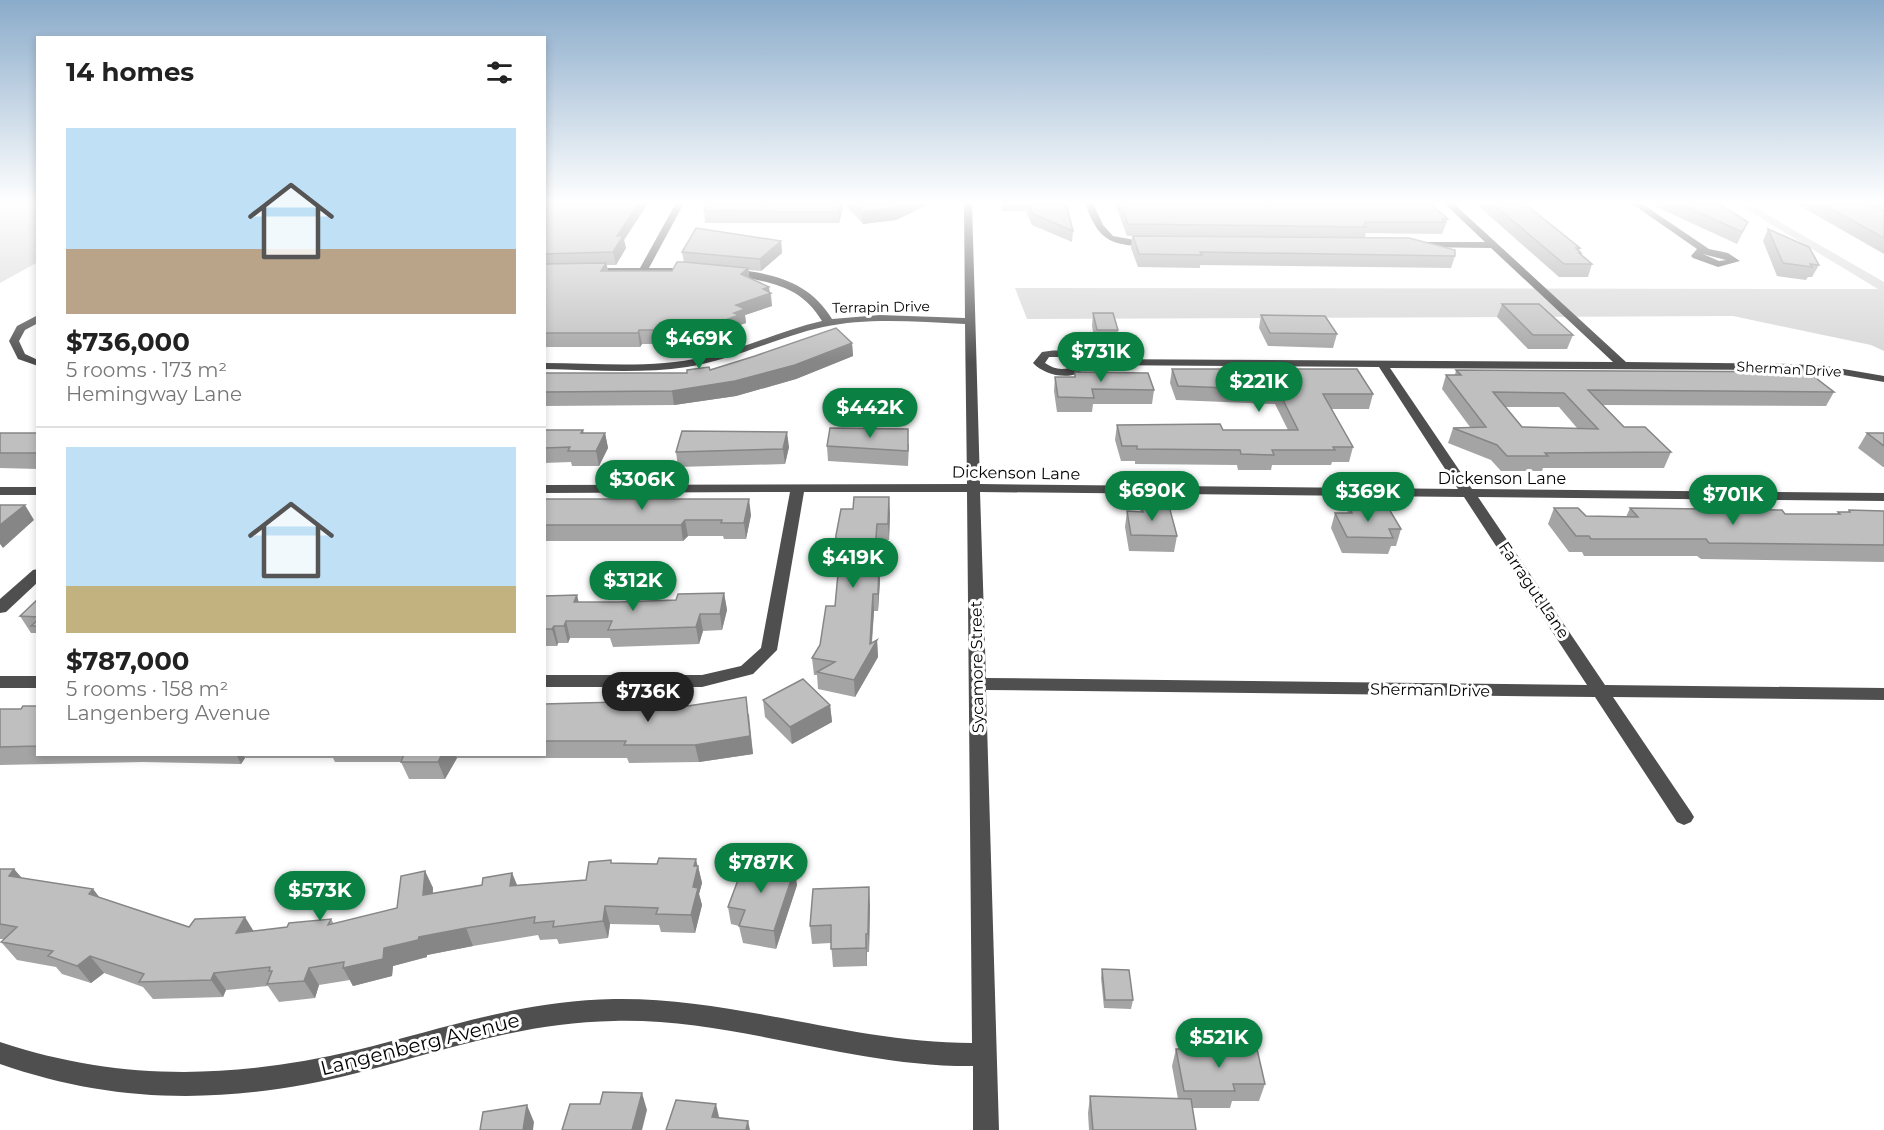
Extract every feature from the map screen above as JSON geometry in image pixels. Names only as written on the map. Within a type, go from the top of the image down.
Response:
[{"type":"street","points":[[643,271],[651,256]]},
{"type":"street","name":"Sycamore Street","points":[[970,256],[986,1130]]},
{"type":"street","points":[[1505,256],[1623,366]]},
{"type":"street","points":[[577,271],[744,273],[783,282],[813,298],[828,322]]},
{"type":"street","points":[[36,319],[21,328],[14,341],[16,353],[27,362],[36,363]]},
{"type":"street","name":"Terrapin Drive","points":[[546,366],[686,364],[732,353],[792,331],[828,322],[854,320],[972,321]]},
{"type":"street","name":"Sherman Drive","points":[[1082,362],[1791,367],[1826,369],[1884,379]]},
{"type":"street","name":"Farragut Lane","points":[[1382,364],[1684,817]]},
{"type":"street","points":[[546,681],[702,681],[747,670],[769,650],[798,488]]},
{"type":"street","name":"Dickenson Lane","points":[[546,489],[973,488],[1884,497]]},
{"type":"street","points":[[0,491],[36,491]]},
{"type":"street","points":[[0,608],[36,575]]},
{"type":"street","points":[[0,682],[36,682]]},
{"type":"street","name":"Sherman Drive","points":[[977,684],[1884,694]]},
{"type":"street","name":"Langenberg Avenue","points":[[0,1053],[30,1065],[96,1080],[154,1085],[237,1082],[323,1069],[472,1028],[534,1017],[613,1010],[690,1012],[903,1052],[984,1054]]},
{"type":"shaded area","points":[[0,256],[36,256],[36,263],[0,283]]},
{"type":"shaded area","points":[[1823,256],[1838,256],[1884,282],[1884,351],[1871,345],[1733,316],[1027,319],[1015,288],[1878,289]]},
{"type":"building","points":[[724,256],[764,256],[760,259]]},
{"type":"building","points":[[1554,256],[1582,256],[1592,264],[1564,264]]},
{"type":"building","points":[[1780,256],[1814,256],[1819,265],[1810,264],[1812,267],[1783,263]]},
{"type":"building","points":[[677,262],[748,268],[741,274],[769,287],[763,289],[771,293],[736,305],[745,309],[734,313],[739,315],[717,323],[693,326],[690,331],[546,333],[546,264],[606,263],[601,271],[672,271]]},
{"type":"building","points":[[1502,304],[1539,304],[1573,335],[1533,335]]},
{"type":"building","points":[[1093,313],[1113,313],[1118,330],[1097,330]]},
{"type":"building","points":[[1261,315],[1325,316],[1337,334],[1270,333]]},
{"type":"building","points":[[836,328],[852,343],[795,365],[735,381],[672,391],[546,392],[546,373],[687,373],[687,370],[709,367],[710,370]]},
{"type":"building","points":[[1172,369],[1357,369],[1373,394],[1323,394],[1353,447],[1333,447],[1335,450],[1272,450],[1274,455],[1241,454],[1240,450],[1137,449],[1137,446],[1122,446],[1117,425],[1220,424],[1223,430],[1298,430],[1278,390],[1178,386]]},
{"type":"building","points":[[1456,370],[1808,372],[1834,392],[1588,390],[1624,427],[1645,427],[1671,452],[1545,453],[1548,456],[1507,456],[1497,445],[1453,428],[1486,427],[1446,375],[1461,375]],"holes":[[[1493,392],[1564,393],[1598,429],[1522,427]]]},
{"type":"building","points":[[1075,372],[1148,373],[1154,390],[1092,389],[1094,398],[1058,397],[1055,377],[1075,377]]},
{"type":"building","points":[[830,428],[908,429],[908,451],[827,446]]},
{"type":"building","points":[[546,430],[583,430],[581,433],[605,433],[596,451],[568,451],[570,447],[546,448]]},
{"type":"building","points":[[682,431],[787,432],[783,449],[676,452]]},
{"type":"building","points":[[0,433],[36,433],[36,453],[0,453]]},
{"type":"building","points":[[1867,433],[1884,433],[1884,446]]},
{"type":"building","points":[[854,497],[889,497],[888,524],[877,524],[874,564],[879,564],[878,594],[873,594],[870,644],[877,640],[854,680],[817,672],[835,662],[812,658],[820,645],[826,606],[835,606],[840,552],[835,552],[836,535],[841,509],[853,509]]},
{"type":"building","points":[[546,499],[749,499],[744,523],[721,523],[722,520],[685,520],[681,525],[546,525]]},
{"type":"building","points":[[0,505],[25,505],[0,525]]},
{"type":"building","points":[[1141,505],[1169,506],[1177,536],[1131,535],[1127,511],[1143,512]]},
{"type":"building","points":[[1349,507],[1389,509],[1401,529],[1389,529],[1393,538],[1347,537],[1335,513],[1352,513]]},
{"type":"building","points":[[1554,508],[1578,508],[1586,516],[1638,517],[1630,508],[1782,510],[1785,514],[1840,514],[1838,512],[1850,512],[1849,510],[1884,511],[1884,545],[1709,543],[1706,539],[1591,539],[1589,536],[1576,536]]},
{"type":"building","points":[[724,593],[720,614],[700,614],[696,627],[608,630],[612,621],[566,621],[564,626],[546,629],[546,596],[577,595],[574,602],[619,602],[676,600],[678,594]]},
{"type":"building","points":[[36,601],[36,617],[20,616]]},
{"type":"building","points":[[803,679],[830,705],[790,727],[763,700]]},
{"type":"building","points":[[746,697],[750,736],[695,745],[624,745],[626,741],[546,741],[546,704],[618,702],[616,707],[655,707],[656,702],[683,702],[681,707]]},
{"type":"building","points":[[23,706],[36,706],[36,746],[0,747],[0,709],[21,709]]},
{"type":"building","points":[[403,756],[441,756],[438,762],[401,762]]},
{"type":"building","points":[[659,858],[696,859],[694,866],[698,866],[693,887],[698,888],[691,915],[656,914],[658,908],[605,906],[603,921],[553,927],[554,921],[534,923],[535,917],[466,928],[419,937],[418,940],[384,948],[383,959],[343,968],[344,962],[309,968],[304,981],[267,984],[272,971],[269,971],[270,967],[214,973],[211,980],[139,982],[144,974],[90,956],[77,966],[48,956],[53,951],[1,942],[17,927],[0,924],[0,869],[14,869],[9,876],[93,889],[89,894],[189,927],[195,919],[245,917],[236,933],[287,927],[289,923],[331,919],[328,925],[397,908],[401,876],[425,871],[423,895],[482,885],[483,878],[512,873],[510,886],[586,880],[589,862],[611,860],[611,863],[657,864]]},
{"type":"building","points":[[745,861],[795,868],[774,931],[739,926],[745,910],[728,907]]},
{"type":"building","points":[[869,887],[866,948],[831,949],[831,925],[810,926],[813,889]]},
{"type":"building","points":[[1102,969],[1129,970],[1133,1000],[1105,1000]]},
{"type":"building","points":[[1176,1049],[1257,1049],[1265,1084],[1233,1084],[1235,1091],[1184,1091]]},
{"type":"building","points":[[603,1092],[642,1093],[632,1130],[562,1130],[570,1104],[600,1104]]},
{"type":"building","points":[[1090,1096],[1191,1099],[1196,1130],[1093,1130]]},
{"type":"building","points":[[676,1100],[716,1104],[712,1117],[748,1121],[746,1130],[666,1130]]},
{"type":"building","points":[[527,1105],[523,1130],[480,1130],[483,1112]]}]
